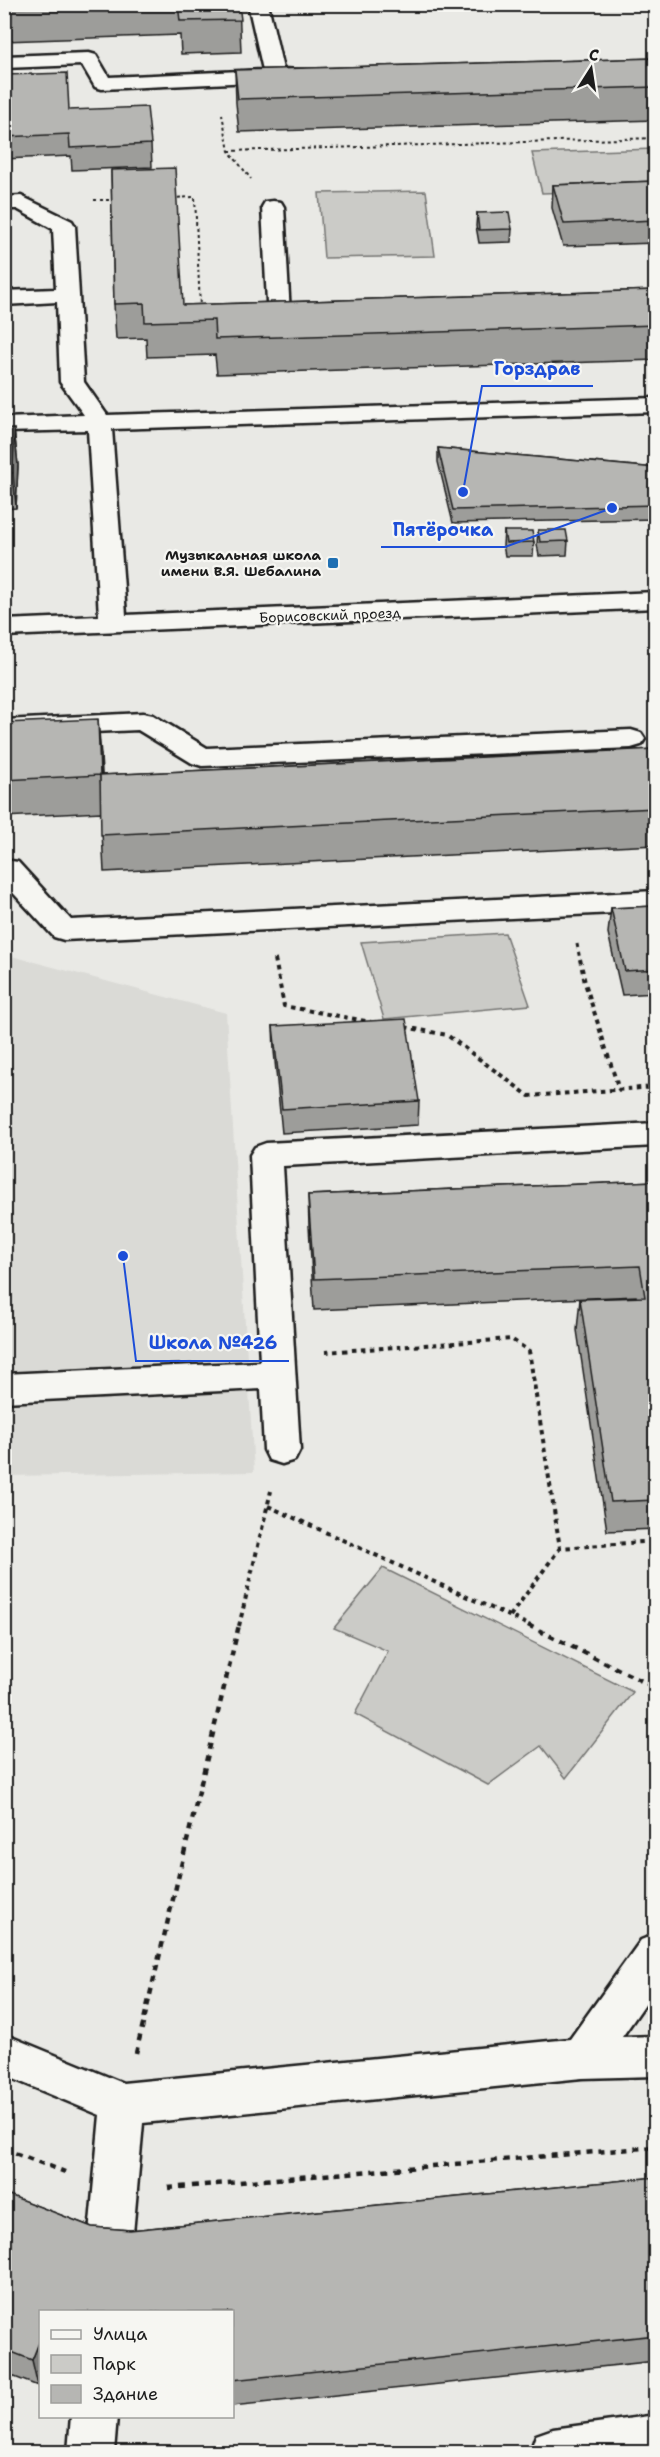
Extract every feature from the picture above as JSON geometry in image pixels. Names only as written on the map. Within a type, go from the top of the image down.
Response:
[{"type":"street","points":[[258,4],[274,75]]},
{"type":"street","points":[[4,62],[89,59],[102,83],[274,75],[330,75]]},
{"type":"street","points":[[4,203],[21,202],[64,226],[72,382],[99,420],[113,623]]},
{"type":"street","points":[[273,207],[279,321],[326,319]]},
{"type":"street","points":[[4,298],[68,296]]},
{"type":"street","points":[[4,425],[99,420],[656,405]]},
{"type":"street","name":"Борисовский проезд","points":[[4,628],[656,600]]},
{"type":"street","points":[[4,728],[143,721],[202,757],[631,739]]},
{"type":"street","points":[[4,869],[8,868],[64,930],[656,901]]},
{"type":"street","points":[[282,1450],[266,1155],[656,1134]]},
{"type":"street","points":[[4,1388],[277,1375]]},
{"type":"street","points":[[582,2058],[656,1953]]},
{"type":"street","points":[[4,2054],[123,2104],[582,2058],[656,2056]]},
{"type":"street","points":[[109,2256],[123,2104]]},
{"type":"street","points":[[91,2452],[94,2418]]},
{"type":"street","points":[[553,2452],[656,2438]]},
{"type":"path","points":[[216,78],[229,151],[273,207]]},
{"type":"path","points":[[229,151],[656,138]]},
{"type":"path","points":[[570,905],[585,983],[619,1089]]},
{"type":"path","points":[[267,920],[284,1006],[377,1023]]},
{"type":"path","points":[[400,1027],[447,1035],[529,1096],[656,1087]]},
{"type":"path","points":[[323,1352],[511,1339],[529,1351],[560,1548],[510,1616]]},
{"type":"path","points":[[123,2104],[282,1450]]},
{"type":"path","points":[[268,1506],[510,1616],[650,1685],[656,1696]]},
{"type":"path","points":[[560,1548],[656,1541]]},
{"type":"path","points":[[4,2149],[116,2192],[656,2147]]},
{"type":"shaded area","points":[[4,954],[226,1013],[254,1472],[5,1476]]},
{"type":"green space","points":[[655,149],[655,189],[542,193],[532,153]]},
{"type":"green space","points":[[426,191],[435,256],[324,258],[319,193]]},
{"type":"green space","points":[[505,933],[530,1005],[384,1019],[361,942]]},
{"type":"green space","points":[[383,1568],[633,1692],[566,1778],[541,1746],[488,1785],[355,1714],[388,1651],[334,1628]]},
{"type":"building","points":[[4,4],[132,4],[4,8]]},
{"type":"building","points":[[178,4],[239,4],[241,20],[180,21]]},
{"type":"building","points":[[656,58],[656,87],[238,99],[235,70]]},
{"type":"building","points":[[67,73],[69,110],[147,107],[151,144],[70,148],[69,134],[4,137],[4,75]]},
{"type":"building","points":[[175,168],[183,305],[656,290],[656,325],[215,339],[214,320],[145,322],[144,303],[114,304],[111,170]]},
{"type":"building","points":[[656,181],[656,220],[564,224],[553,185]]},
{"type":"building","points":[[509,212],[512,229],[479,230],[477,213]]},
{"type":"building","points":[[14,429],[13,473],[4,473],[4,430]]},
{"type":"building","points":[[438,448],[656,468],[656,505],[453,510]]},
{"type":"building","points":[[538,530],[566,530],[568,541],[540,542]]},
{"type":"building","points":[[504,531],[532,531],[534,542],[506,543]]},
{"type":"building","points":[[98,719],[100,775],[4,780],[4,723]]},
{"type":"building","points":[[656,749],[656,808],[101,835],[100,775]]},
{"type":"building","points":[[656,906],[656,969],[625,971],[611,908]]},
{"type":"building","points":[[406,1019],[419,1101],[282,1109],[273,1026]]},
{"type":"building","points":[[656,1181],[656,1500],[611,1502],[580,1299],[645,1297],[640,1266],[314,1279],[308,1195]]},
{"type":"building","points":[[656,2177],[656,2335],[234,2380],[234,2310],[39,2310],[39,2342],[32,2360],[4,2349],[4,2193],[92,2227],[130,2230]]},
{"type":"place","name":"Горздрав","points":[[463,492]]},
{"type":"place","name":"Пятёрочка","points":[[612,508]]},
{"type":"place","name":"Музыкальная школа имени В.Я. Шебалина","points":[[333,563]]},
{"type":"place","name":"Школа №426","points":[[123,1256]]}]
